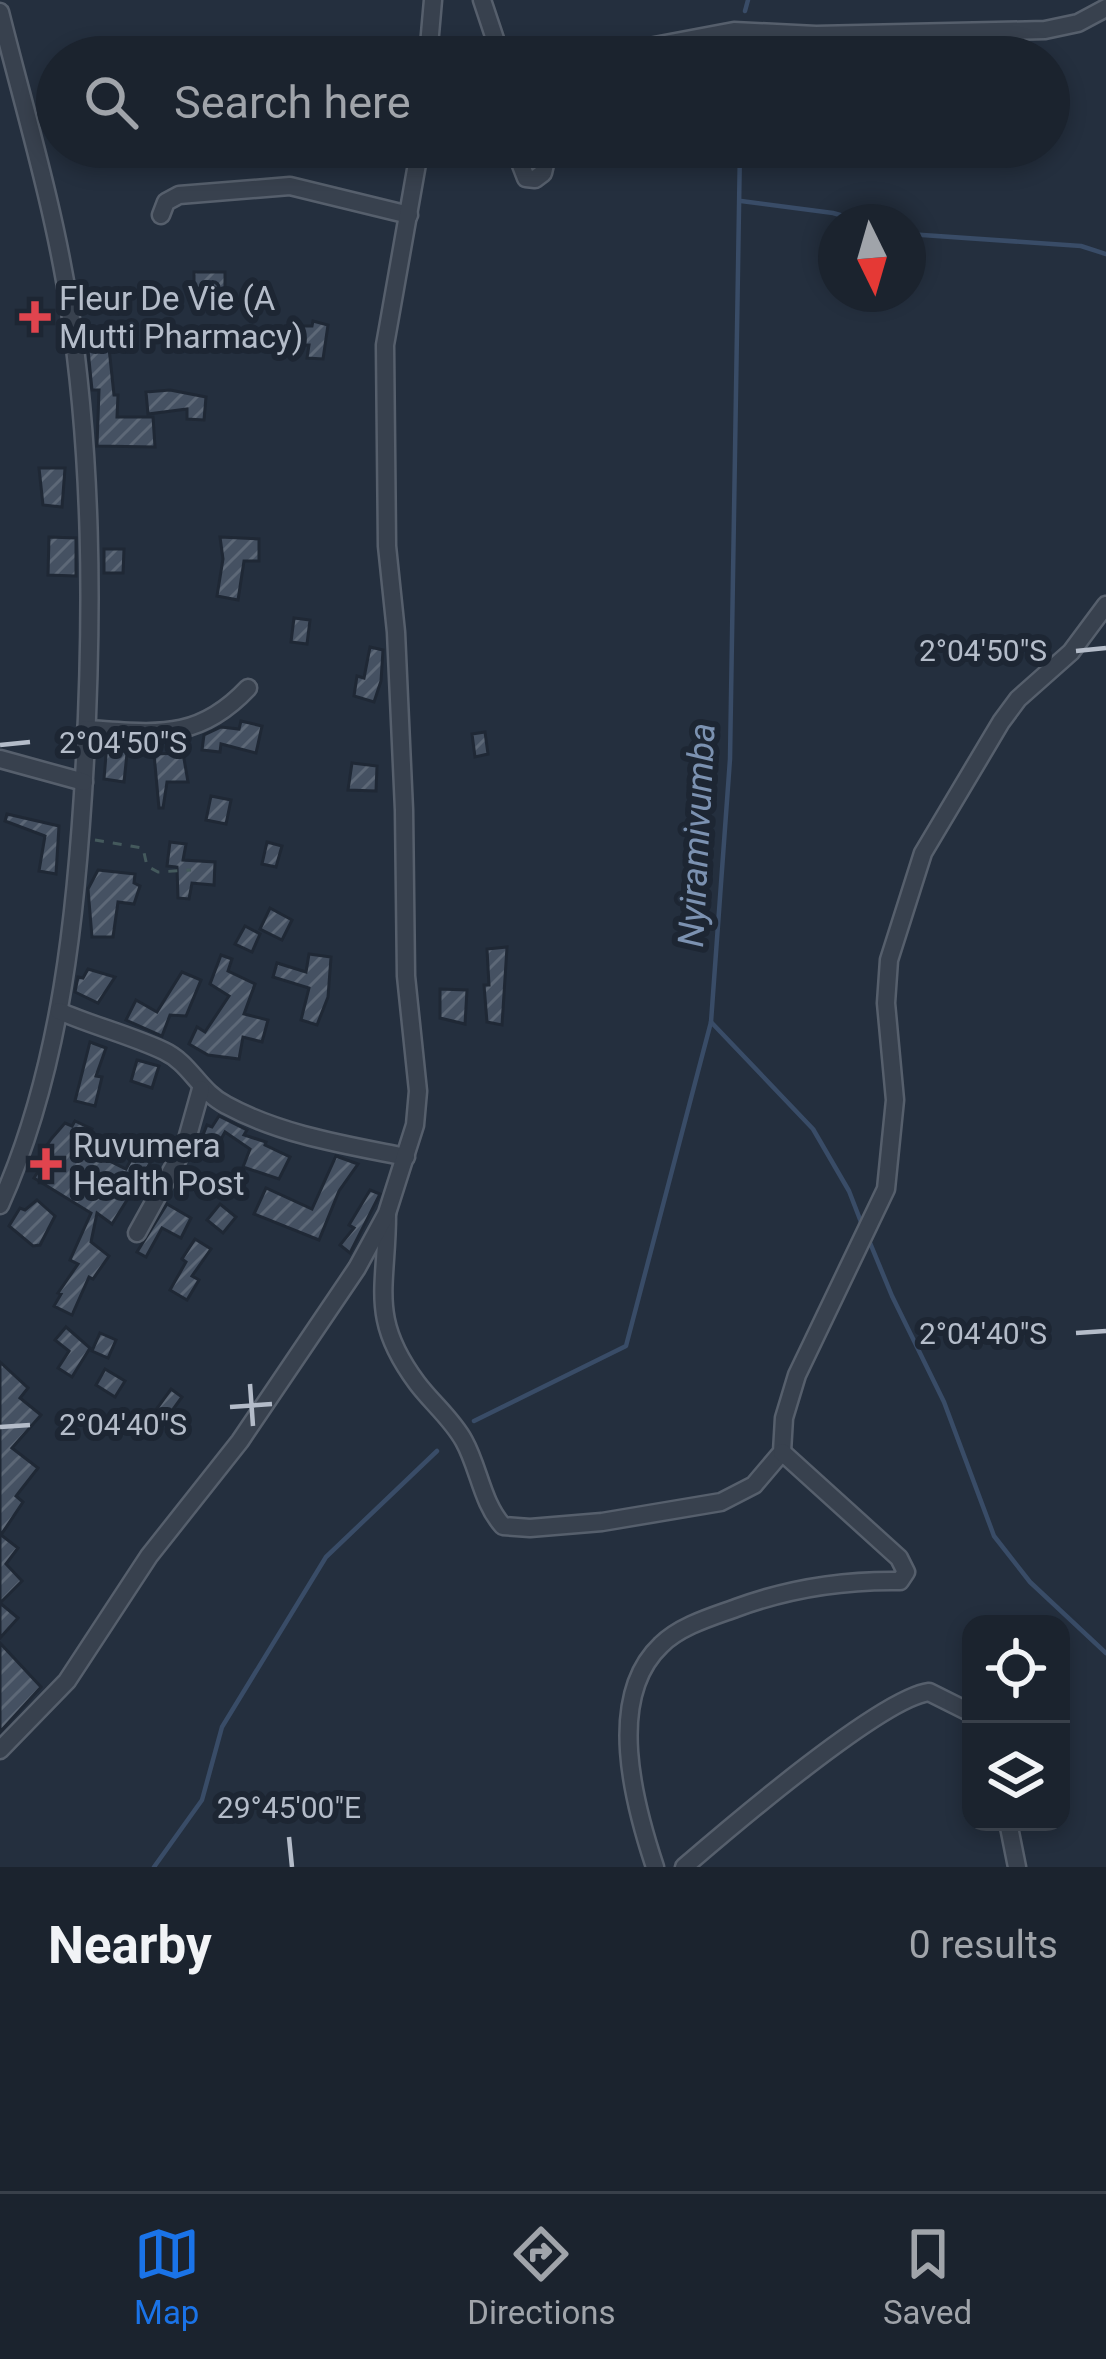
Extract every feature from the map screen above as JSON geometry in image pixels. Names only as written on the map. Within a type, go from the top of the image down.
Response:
[{"type":"street","points":[[430,36],[433,0]]},
{"type":"street","points":[[482,0],[494,36]]},
{"type":"street","points":[[707,36],[734,31],[816,35],[1045,30],[1078,22],[1106,8]]},
{"type":"street","points":[[0,12],[36,163]]},
{"type":"street","points":[[0,1204],[30,1122],[59,1012],[76,904],[90,662],[89,499],[80,391],[69,301],[37,168]]},
{"type":"street","points":[[0,1750],[67,1681],[149,1556],[240,1441],[357,1268],[387,1213],[406,1156],[418,1090],[406,976],[404,810],[387,546],[386,345],[417,168]]},
{"type":"street","points":[[522,168],[526,178],[535,179],[544,168]]},
{"type":"street","points":[[161,214],[166,202],[179,194],[290,186],[409,215]]},
{"type":"street","points":[[387,1213],[382,1304],[387,1334],[412,1377],[463,1439],[492,1511],[503,1526],[602,1522],[721,1502],[754,1485],[782,1452],[784,1418],[797,1375],[886,1189],[895,1100],[886,1003],[889,960],[922,853],[1018,699],[1071,652],[1106,605]]},
{"type":"street","points":[[86,729],[163,734],[191,728],[224,714],[248,688]]},
{"type":"street","points":[[0,759],[84,782]]},
{"type":"street","points":[[59,1012],[166,1052],[186,1067],[201,1089],[239,1111],[306,1135],[406,1156]]},
{"type":"street","points":[[137,1233],[185,1147],[201,1089]]},
{"type":"street","points":[[655,1867],[637,1810],[628,1733],[647,1659],[665,1640],[696,1623],[776,1594],[841,1582],[900,1581],[906,1572],[899,1558],[782,1452]]},
{"type":"street","points":[[684,1867],[818,1759],[910,1697],[929,1692],[962,1708]]},
{"type":"street","points":[[1010,1831],[1017,1867]]},
{"type":"path","points":[[82,825],[94,840],[143,848],[147,866],[158,872],[190,870]]},
{"type":"building","points":[[194,272],[225,272],[225,303],[194,305]]},
{"type":"building","points":[[313,321],[328,325],[323,359],[307,358],[309,345],[285,346],[285,326],[312,326]]},
{"type":"building","points":[[109,348],[117,417],[153,417],[155,447],[97,446],[99,390],[92,390],[88,350]]},
{"type":"building","points":[[170,390],[206,397],[204,420],[187,419],[187,409],[148,414],[146,392]]},
{"type":"building","points":[[39,468],[65,468],[62,507],[43,505]]},
{"type":"building","points":[[49,537],[76,538],[76,576],[48,575]]},
{"type":"building","points":[[220,537],[259,539],[259,561],[244,561],[238,600],[217,596],[223,559]]},
{"type":"building","points":[[104,549],[124,549],[123,573],[104,573]]},
{"type":"building","points":[[294,618],[310,620],[307,644],[291,642]]},
{"type":"building","points":[[370,647],[383,650],[374,702],[354,696],[357,676],[364,678]]},
{"type":"building","points":[[241,721],[262,726],[256,753],[221,744],[220,752],[202,750],[204,735],[221,727],[239,729]]},
{"type":"building","points":[[485,732],[488,754],[475,757],[472,734]]},
{"type":"building","points":[[107,743],[128,744],[124,782],[104,779]]},
{"type":"building","points":[[183,753],[188,782],[167,782],[163,808],[159,808],[154,754]]},
{"type":"building","points":[[352,763],[377,766],[376,791],[348,790]]},
{"type":"building","points":[[211,796],[231,800],[226,824],[206,820]]},
{"type":"building","points":[[7,814],[59,826],[56,874],[39,871],[45,836],[5,821]]},
{"type":"building","points":[[170,842],[186,844],[183,860],[215,862],[214,885],[192,883],[189,899],[178,898],[177,867],[167,866]]},
{"type":"building","points":[[267,842],[282,846],[276,867],[262,864]]},
{"type":"building","points":[[98,870],[135,874],[134,883],[140,886],[134,904],[118,902],[113,937],[92,937],[88,889]]},
{"type":"building","points":[[270,908],[292,920],[282,940],[260,929]]},
{"type":"building","points":[[245,926],[260,934],[252,952],[235,944]]},
{"type":"building","points":[[507,947],[502,1025],[487,1022],[484,985],[489,985],[487,949]]},
{"type":"building","points":[[309,954],[331,957],[328,997],[317,1025],[301,1020],[309,988],[273,977],[277,963],[306,972]]},
{"type":"building","points":[[221,955],[232,959],[228,971],[255,984],[244,1014],[268,1020],[262,1042],[243,1037],[239,1059],[208,1055],[189,1044],[197,1027],[205,1032],[229,996],[210,984]]},
{"type":"building","points":[[88,969],[115,977],[98,1003],[75,992],[78,977],[83,978]]},
{"type":"building","points":[[182,972],[201,980],[186,1016],[170,1015],[162,1036],[126,1020],[136,1000],[157,1012]]},
{"type":"building","points":[[440,989],[467,990],[465,1024],[440,1018]]},
{"type":"building","points":[[90,1042],[106,1048],[96,1076],[102,1077],[95,1106],[75,1101]]},
{"type":"building","points":[[137,1060],[159,1066],[152,1088],[131,1081]]},
{"type":"building","points":[[219,1116],[247,1130],[244,1135],[290,1157],[279,1179],[243,1167],[250,1149],[225,1132],[210,1159],[196,1152],[207,1125],[212,1127]]},
{"type":"building","points":[[75,1121],[92,1129],[83,1148],[126,1169],[140,1143],[157,1152],[112,1224],[97,1213],[91,1242],[109,1256],[93,1279],[89,1277],[72,1315],[54,1306],[78,1264],[70,1260],[91,1213],[34,1178],[51,1151],[45,1148],[52,1138],[65,1123],[72,1126]]},
{"type":"building","points":[[336,1156],[358,1164],[339,1191],[319,1240],[254,1214],[266,1188],[312,1209]]},
{"type":"building","points":[[370,1190],[380,1194],[350,1253],[340,1245],[354,1228],[349,1225]]},
{"type":"building","points":[[37,1200],[55,1216],[40,1245],[33,1246],[9,1226],[20,1208],[25,1210]]},
{"type":"building","points":[[167,1204],[191,1218],[181,1238],[162,1228],[146,1257],[137,1252]]},
{"type":"building","points":[[220,1204],[236,1217],[223,1233],[207,1220]]},
{"type":"building","points":[[195,1239],[211,1249],[192,1276],[199,1280],[187,1300],[170,1290]]},
{"type":"building","points":[[66,1327],[90,1348],[72,1377],[58,1368],[69,1351],[55,1340]]},
{"type":"building","points":[[100,1333],[116,1340],[108,1358],[92,1351]]},
{"type":"building","points":[[0,1362],[28,1388],[20,1398],[41,1415],[12,1448],[38,1468],[16,1496],[23,1502],[1,1535],[18,1548],[6,1564],[22,1581],[0,1603]]},
{"type":"building","points":[[105,1369],[125,1381],[115,1397],[96,1385]]},
{"type":"building","points":[[171,1389],[182,1397],[153,1437],[142,1429]]},
{"type":"building","points":[[0,1603],[18,1618],[0,1638]]},
{"type":"building","points":[[0,1643],[41,1687],[0,1732]]},
{"type":"waterway","name":"Nyiramivumba","points":[[745,11],[748,0]]},
{"type":"waterway","name":"Nyiramivumba","points":[[474,1421],[626,1346],[711,1022],[730,759],[740,168]]},
{"type":"waterway","points":[[741,201],[818,211]]},
{"type":"waterway","points":[[926,235],[1081,246],[1106,254]]},
{"type":"waterway","points":[[711,1022],[813,1129],[861,1222]]},
{"type":"waterway","points":[[868,1238],[944,1402],[994,1536],[1030,1582],[1106,1653]]},
{"type":"waterway","name":"Nyiramivumba","points":[[154,1867],[202,1800],[222,1727],[326,1557],[437,1451]]},
{"type":"place","name":"Fleur De Vie (A Mutti Pharmacy)","points":[[35,317]]},
{"type":"place","name":"Ruvumera Health Post","points":[[46,1164]]}]
